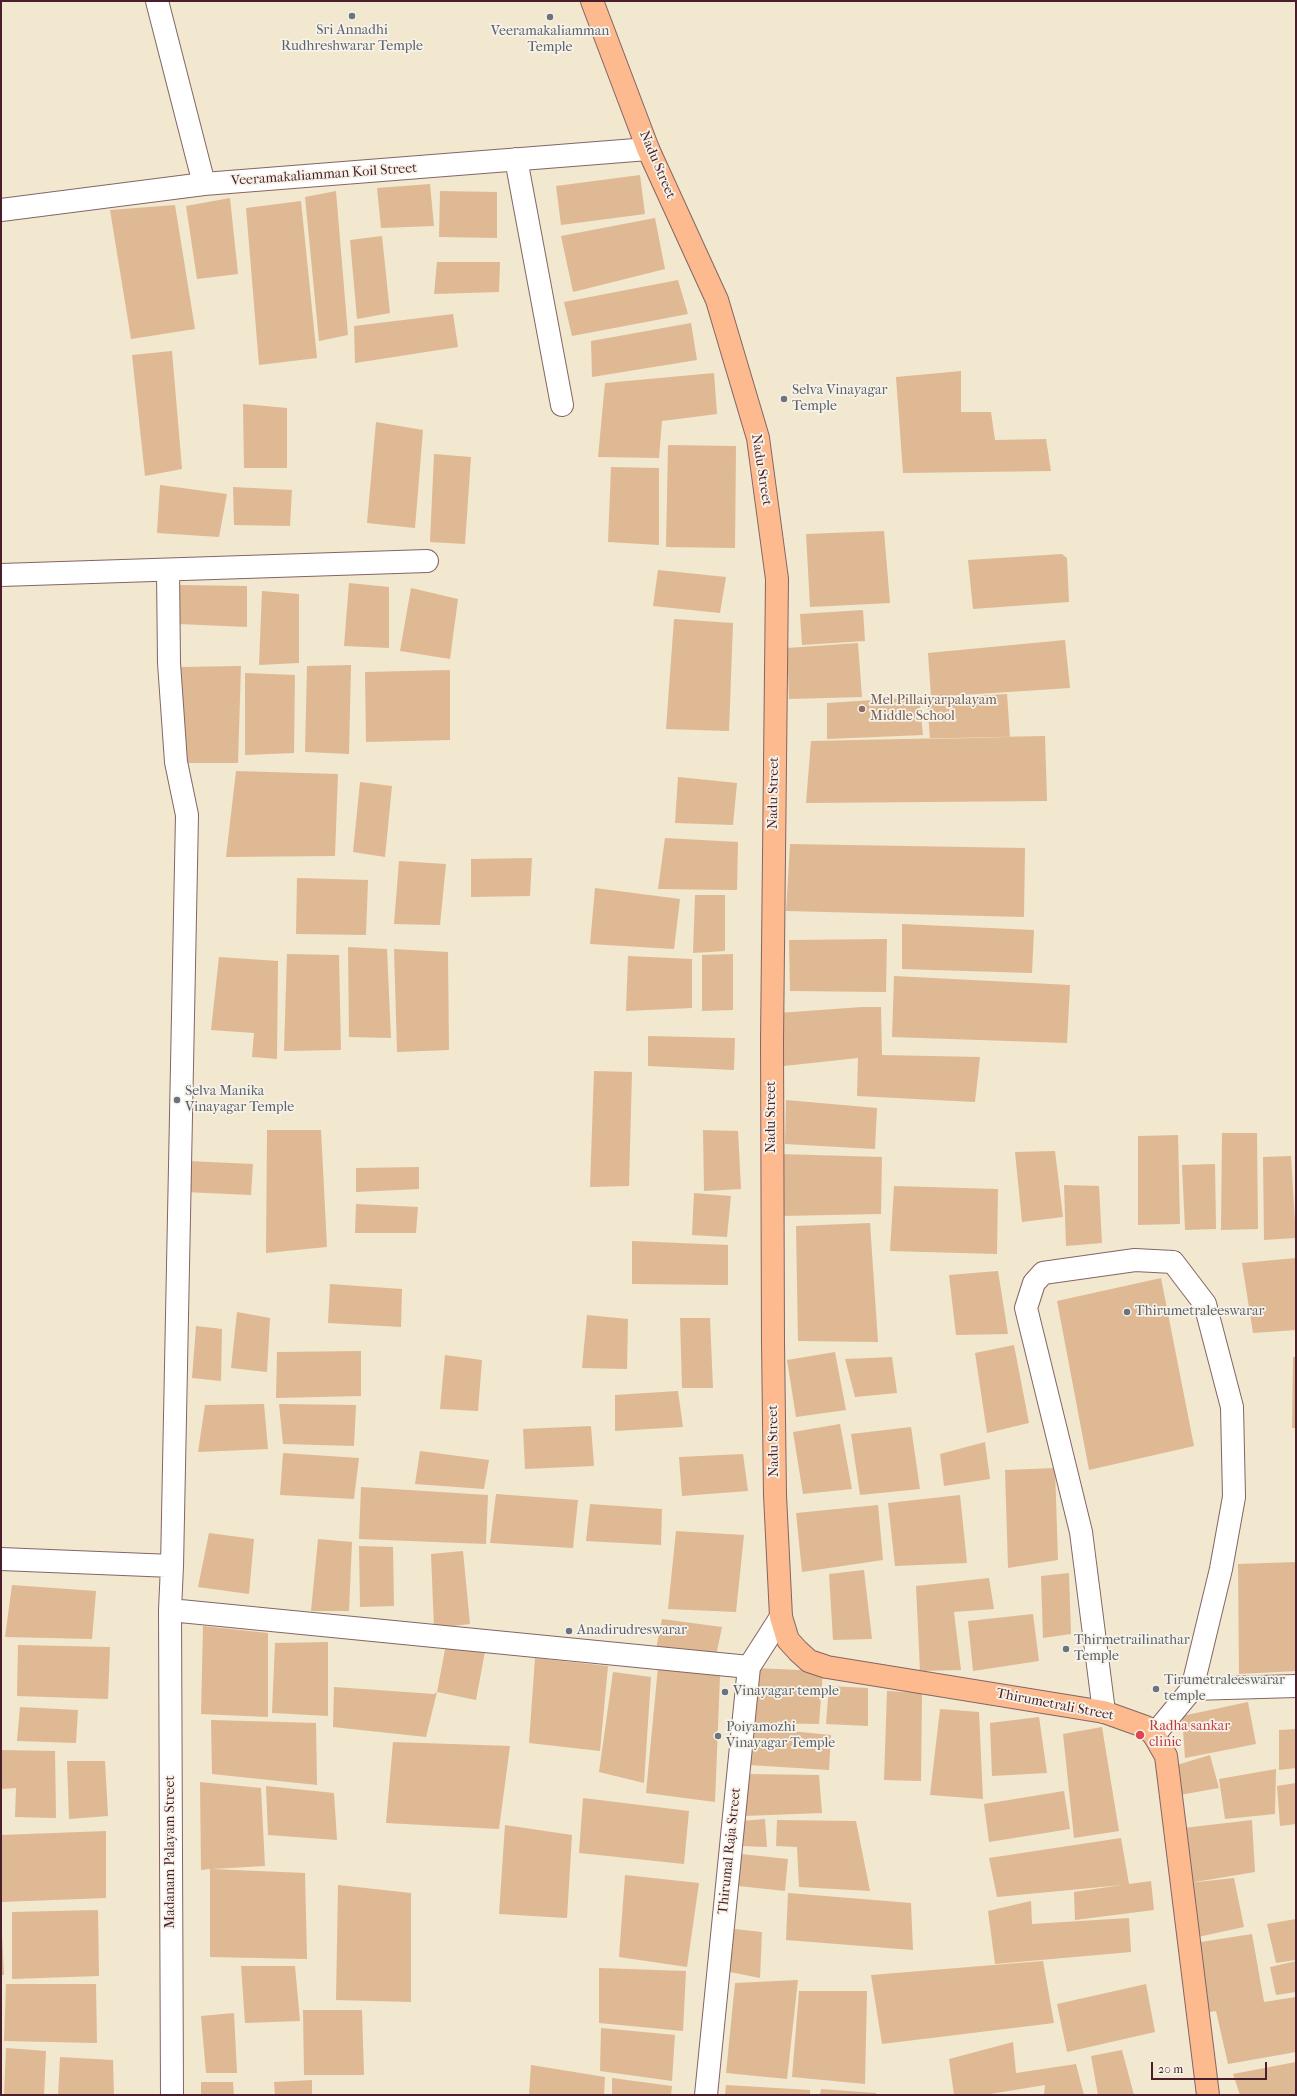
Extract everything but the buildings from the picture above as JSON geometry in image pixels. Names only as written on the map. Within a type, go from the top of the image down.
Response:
[{"type":"main road","name":"Nadu Street","points":[[592,1],[599,15],[648,149],[717,300],[758,438],[777,579],[772,1041],[773,1343],[776,1495],[781,1617]]},
{"type":"main road","name":"Thirumetrali Street","points":[[781,1617],[788,1640],[798,1651],[809,1661],[827,1667],[1104,1712],[1146,1727],[1154,1735],[1166,1756],[1208,2095]]},
{"type":"street","points":[[157,1],[204,184]]},
{"type":"street","name":"Veeramakaliamman Koil Street","points":[[1,210],[204,184],[648,149]]},
{"type":"street","points":[[516,159],[562,405]]},
{"type":"street","points":[[1,575],[426,561]]},
{"type":"street","name":"Madanam Palayam Street","points":[[168,570],[169,664],[175,747],[178,780],[187,815],[170,1610],[172,2095]]},
{"type":"street","points":[[1104,1712],[1081,1532],[1026,1308],[1034,1283],[1043,1273],[1135,1260],[1173,1262],[1205,1304],[1232,1407],[1234,1497],[1221,1569],[1192,1689],[1154,1735]]},
{"type":"street","points":[[1,1559],[172,1566]]},
{"type":"street","points":[[170,1610],[749,1667]]},
{"type":"street","name":"Thirumal Raja Street","points":[[706,2095],[749,1667],[781,1617]]},
{"type":"street","points":[[1192,1689],[1296,1686]]},
{"type":"place","name":"Sri Annadhi Rudhreshwarar Temple","points":[[352,16]]},
{"type":"place","name":"Veeramakaliamman Temple","points":[[550,17]]},
{"type":"place","name":"Selva Vinayagar Temple","points":[[784,399]]},
{"type":"place","name":"Mel Pillaiyarpalayam Middle School","points":[[862,709]]},
{"type":"place","name":"Selva Manika Vinayagar Temple","points":[[177,1100]]},
{"type":"place","name":"Thirumetraleeswarar","points":[[1127,1312]]},
{"type":"place","name":"Anadirudreswarar","points":[[569,1631]]},
{"type":"place","name":"Thirmetrailinathar Temple","points":[[1066,1649]]},
{"type":"place","name":"Tirumetraleeswarar temple","points":[[1156,1689]]},
{"type":"place","name":"Vinayagar temple","points":[[725,1692]]},
{"type":"place","name":"Radha sankar clinic","points":[[1140,1735]]},
{"type":"place","name":"Poiyamozhi Vinayagar Temple","points":[[718,1736]]}]
